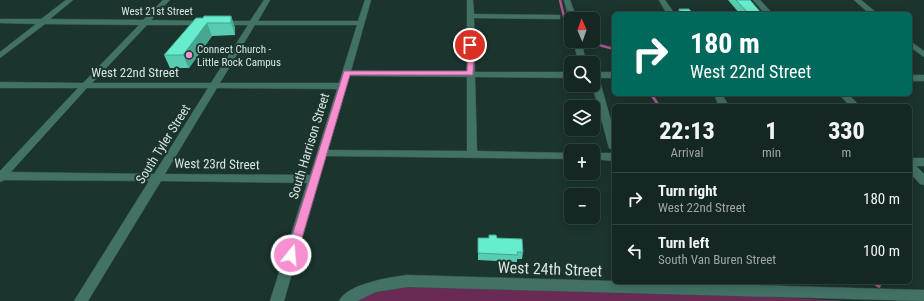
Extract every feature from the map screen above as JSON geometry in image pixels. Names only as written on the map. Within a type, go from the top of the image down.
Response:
[{"type":"street","points":[[0,56],[70,0]]},
{"type":"street","points":[[1,176],[86,84],[167,0]]},
{"type":"street","name":"South Tyler Street","points":[[81,301],[267,0]]},
{"type":"street","name":"South Harrison Street","points":[[277,301],[368,0]]},
{"type":"street","points":[[470,0],[472,155]]},
{"type":"street","points":[[567,0],[571,12]]},
{"type":"street","points":[[662,0],[669,12]]},
{"type":"street","points":[[756,0],[767,12]]},
{"type":"street","points":[[857,0],[872,12]]},
{"type":"street","points":[[470,16],[557,17]]},
{"type":"street","name":"West 21st Street","points":[[0,21],[361,24]]},
{"type":"street","points":[[912,45],[924,55]]},
{"type":"street","points":[[579,48],[581,56]]},
{"type":"street","points":[[346,73],[564,75]]},
{"type":"street","points":[[600,75],[612,75]]},
{"type":"street","points":[[912,78],[924,78]]},
{"type":"street","name":"West 22nd Street","points":[[0,86],[86,84],[342,86]]},
{"type":"street","points":[[598,92],[612,141]]},
{"type":"street","points":[[845,96],[853,104]]},
{"type":"street","points":[[322,153],[564,156]]},
{"type":"street","points":[[600,156],[612,157]]},
{"type":"street","points":[[912,162],[924,162]]},
{"type":"street","points":[[912,168],[924,181]]},
{"type":"street","name":"West 23rd Street","points":[[1,176],[314,179]]},
{"type":"street","name":"West 24th Street","points":[[346,301],[377,286],[390,282],[407,281],[656,286],[875,294],[889,296],[924,296]]},
{"type":"shaded area","points":[[377,286],[657,290],[845,301],[346,301]]},
{"type":"building","points":[[736,0],[750,0],[760,12],[747,12]]},
{"type":"building","points":[[679,9],[689,9],[691,12],[681,12]]},
{"type":"building","points":[[204,16],[231,16],[231,23],[207,23],[183,55],[164,55],[196,18],[203,18]]},
{"type":"building","points":[[489,235],[496,235],[497,238],[522,239],[523,252],[517,252],[518,255],[478,253],[478,238],[489,238]]},
{"type":"waterway","points":[[560,0],[564,17]]},
{"type":"waterway","points":[[600,45],[612,48]]},
{"type":"waterway","points":[[652,96],[658,104]]},
{"type":"place","name":"Connect Church - Little Rock Campus","points":[[189,55]]},
{"type":"route","points":[[291,255],[346,73],[471,74],[470,45]]}]
